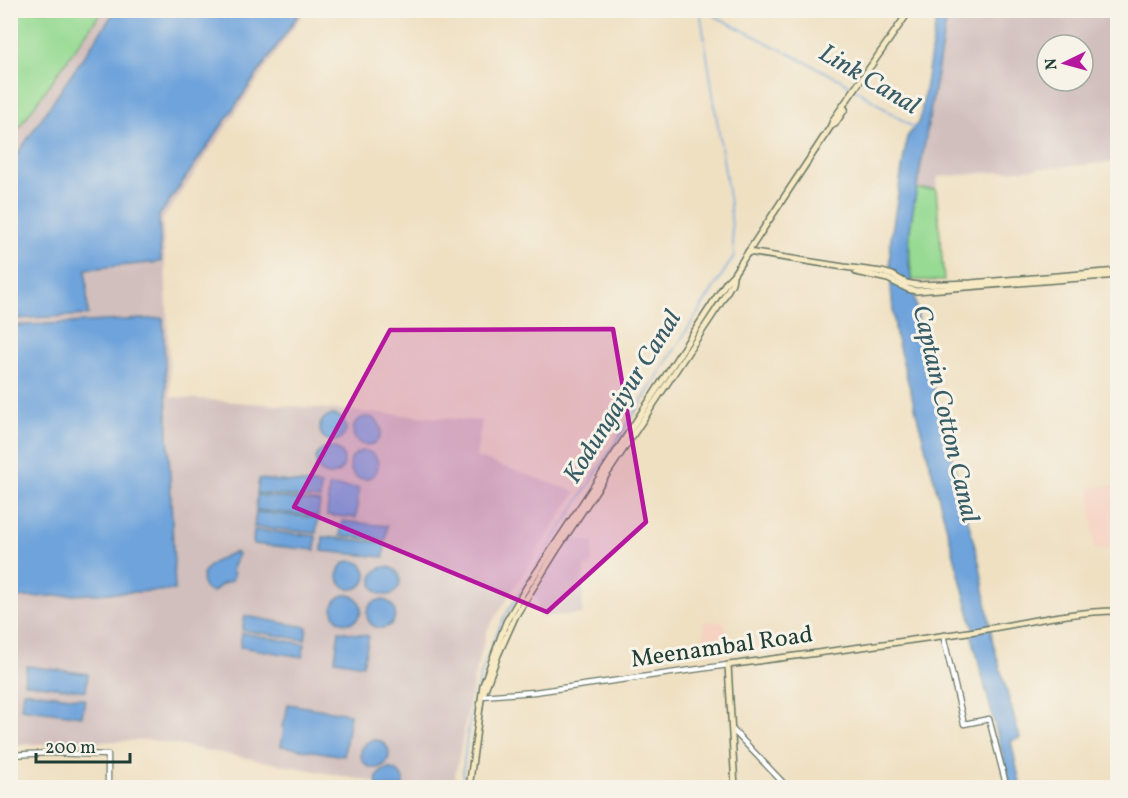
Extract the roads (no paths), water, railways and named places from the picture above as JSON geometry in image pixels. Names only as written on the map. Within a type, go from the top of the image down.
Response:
[{"type":"main road","points":[[469,788],[483,685],[502,631],[511,613],[833,120],[853,95],[910,10]]},
{"type":"main road","points":[[748,252],[882,272],[906,283],[917,285],[949,286],[1118,275]]},
{"type":"main road","points":[[949,286],[1118,271]]},
{"type":"main road","name":"Meenambal Road","points":[[728,665],[943,636],[1038,620],[1118,611]]},
{"type":"main road","points":[[728,665],[735,788]]},
{"type":"street","points":[[943,636],[964,724],[988,719],[1007,788]]},
{"type":"street","name":"Meenambal Road","points":[[482,696],[534,692],[728,665]]},
{"type":"street","points":[[732,729],[788,788]]},
{"type":"street","points":[[10,755],[49,753],[108,755],[108,788]]},
{"type":"water","points":[[115,11],[301,11],[159,216],[161,262],[86,269],[88,315],[11,319],[11,163]]},
{"type":"water","points":[[943,11],[956,11],[948,19],[945,27],[909,236],[909,265],[923,347],[980,566],[993,643],[1020,738],[1011,741],[1021,787],[1011,787],[971,633],[974,631],[896,336],[892,302],[890,244],[907,137],[920,120],[936,22]]},
{"type":"water","points":[[163,318],[175,590],[11,598],[11,326]]},
{"type":"water","points":[[333,415],[343,418],[346,428],[343,438],[333,441],[323,438],[320,428],[323,418]]},
{"type":"water","points":[[367,417],[377,421],[381,431],[377,441],[367,445],[357,441],[353,431],[357,421]]},
{"type":"water","points":[[330,447],[340,451],[344,461],[340,471],[330,475],[320,471],[316,461],[320,451]]},
{"type":"water","points":[[364,451],[374,455],[378,465],[374,475],[364,479],[354,475],[350,465],[354,455]]},
{"type":"water","points":[[259,479],[321,485],[320,499],[257,493]]},
{"type":"water","points":[[329,486],[359,488],[356,518],[327,515]]},
{"type":"water","points":[[257,495],[320,502],[318,516],[256,510]]},
{"type":"water","points":[[256,512],[318,518],[316,533],[254,527]]},
{"type":"water","points":[[342,521],[387,526],[386,540],[340,536]]},
{"type":"water","points":[[254,530],[316,536],[315,550],[253,544]]},
{"type":"water","points":[[323,537],[385,543],[384,557],[322,551]]},
{"type":"water","points":[[235,552],[238,554],[232,569],[234,575],[232,580],[213,592],[206,590],[202,578],[204,573],[212,564]]},
{"type":"water","points":[[352,561],[362,565],[366,575],[362,585],[352,589],[342,585],[338,575],[342,565]]},
{"type":"water","points":[[386,567],[396,571],[400,581],[396,591],[386,595],[376,591],[372,581],[376,571]]},
{"type":"water","points":[[347,595],[357,599],[361,609],[357,619],[347,623],[337,619],[333,609],[337,599]]},
{"type":"water","points":[[381,600],[391,604],[395,614],[391,624],[381,628],[371,624],[367,614],[371,604]]},
{"type":"water","points":[[245,616],[307,627],[305,640],[242,630]]},
{"type":"water","points":[[339,631],[369,636],[363,665],[335,660]]},
{"type":"water","points":[[242,633],[305,644],[302,657],[240,647]]},
{"type":"water","points":[[27,666],[88,674],[86,691],[24,683]]},
{"type":"water","points":[[23,691],[85,699],[82,716],[21,708]]},
{"type":"water","points":[[288,704],[350,714],[344,756],[281,746],[283,721],[285,721]]},
{"type":"water","points":[[375,740],[385,744],[389,754],[385,764],[375,768],[365,764],[361,754],[365,744]]},
{"type":"water","points":[[386,769],[400,774],[403,787],[377,787],[378,776]]},
{"type":"waterway","name":"Kodungaiyur Canal","points":[[462,788],[473,705],[482,671],[502,621],[734,256],[730,204],[700,10]]},
{"type":"waterway","name":"Link Canal","points":[[703,10],[841,80],[914,128]]},
{"type":"water label","name":"Captain Cotton Canal","points":[[945,414]]}]
